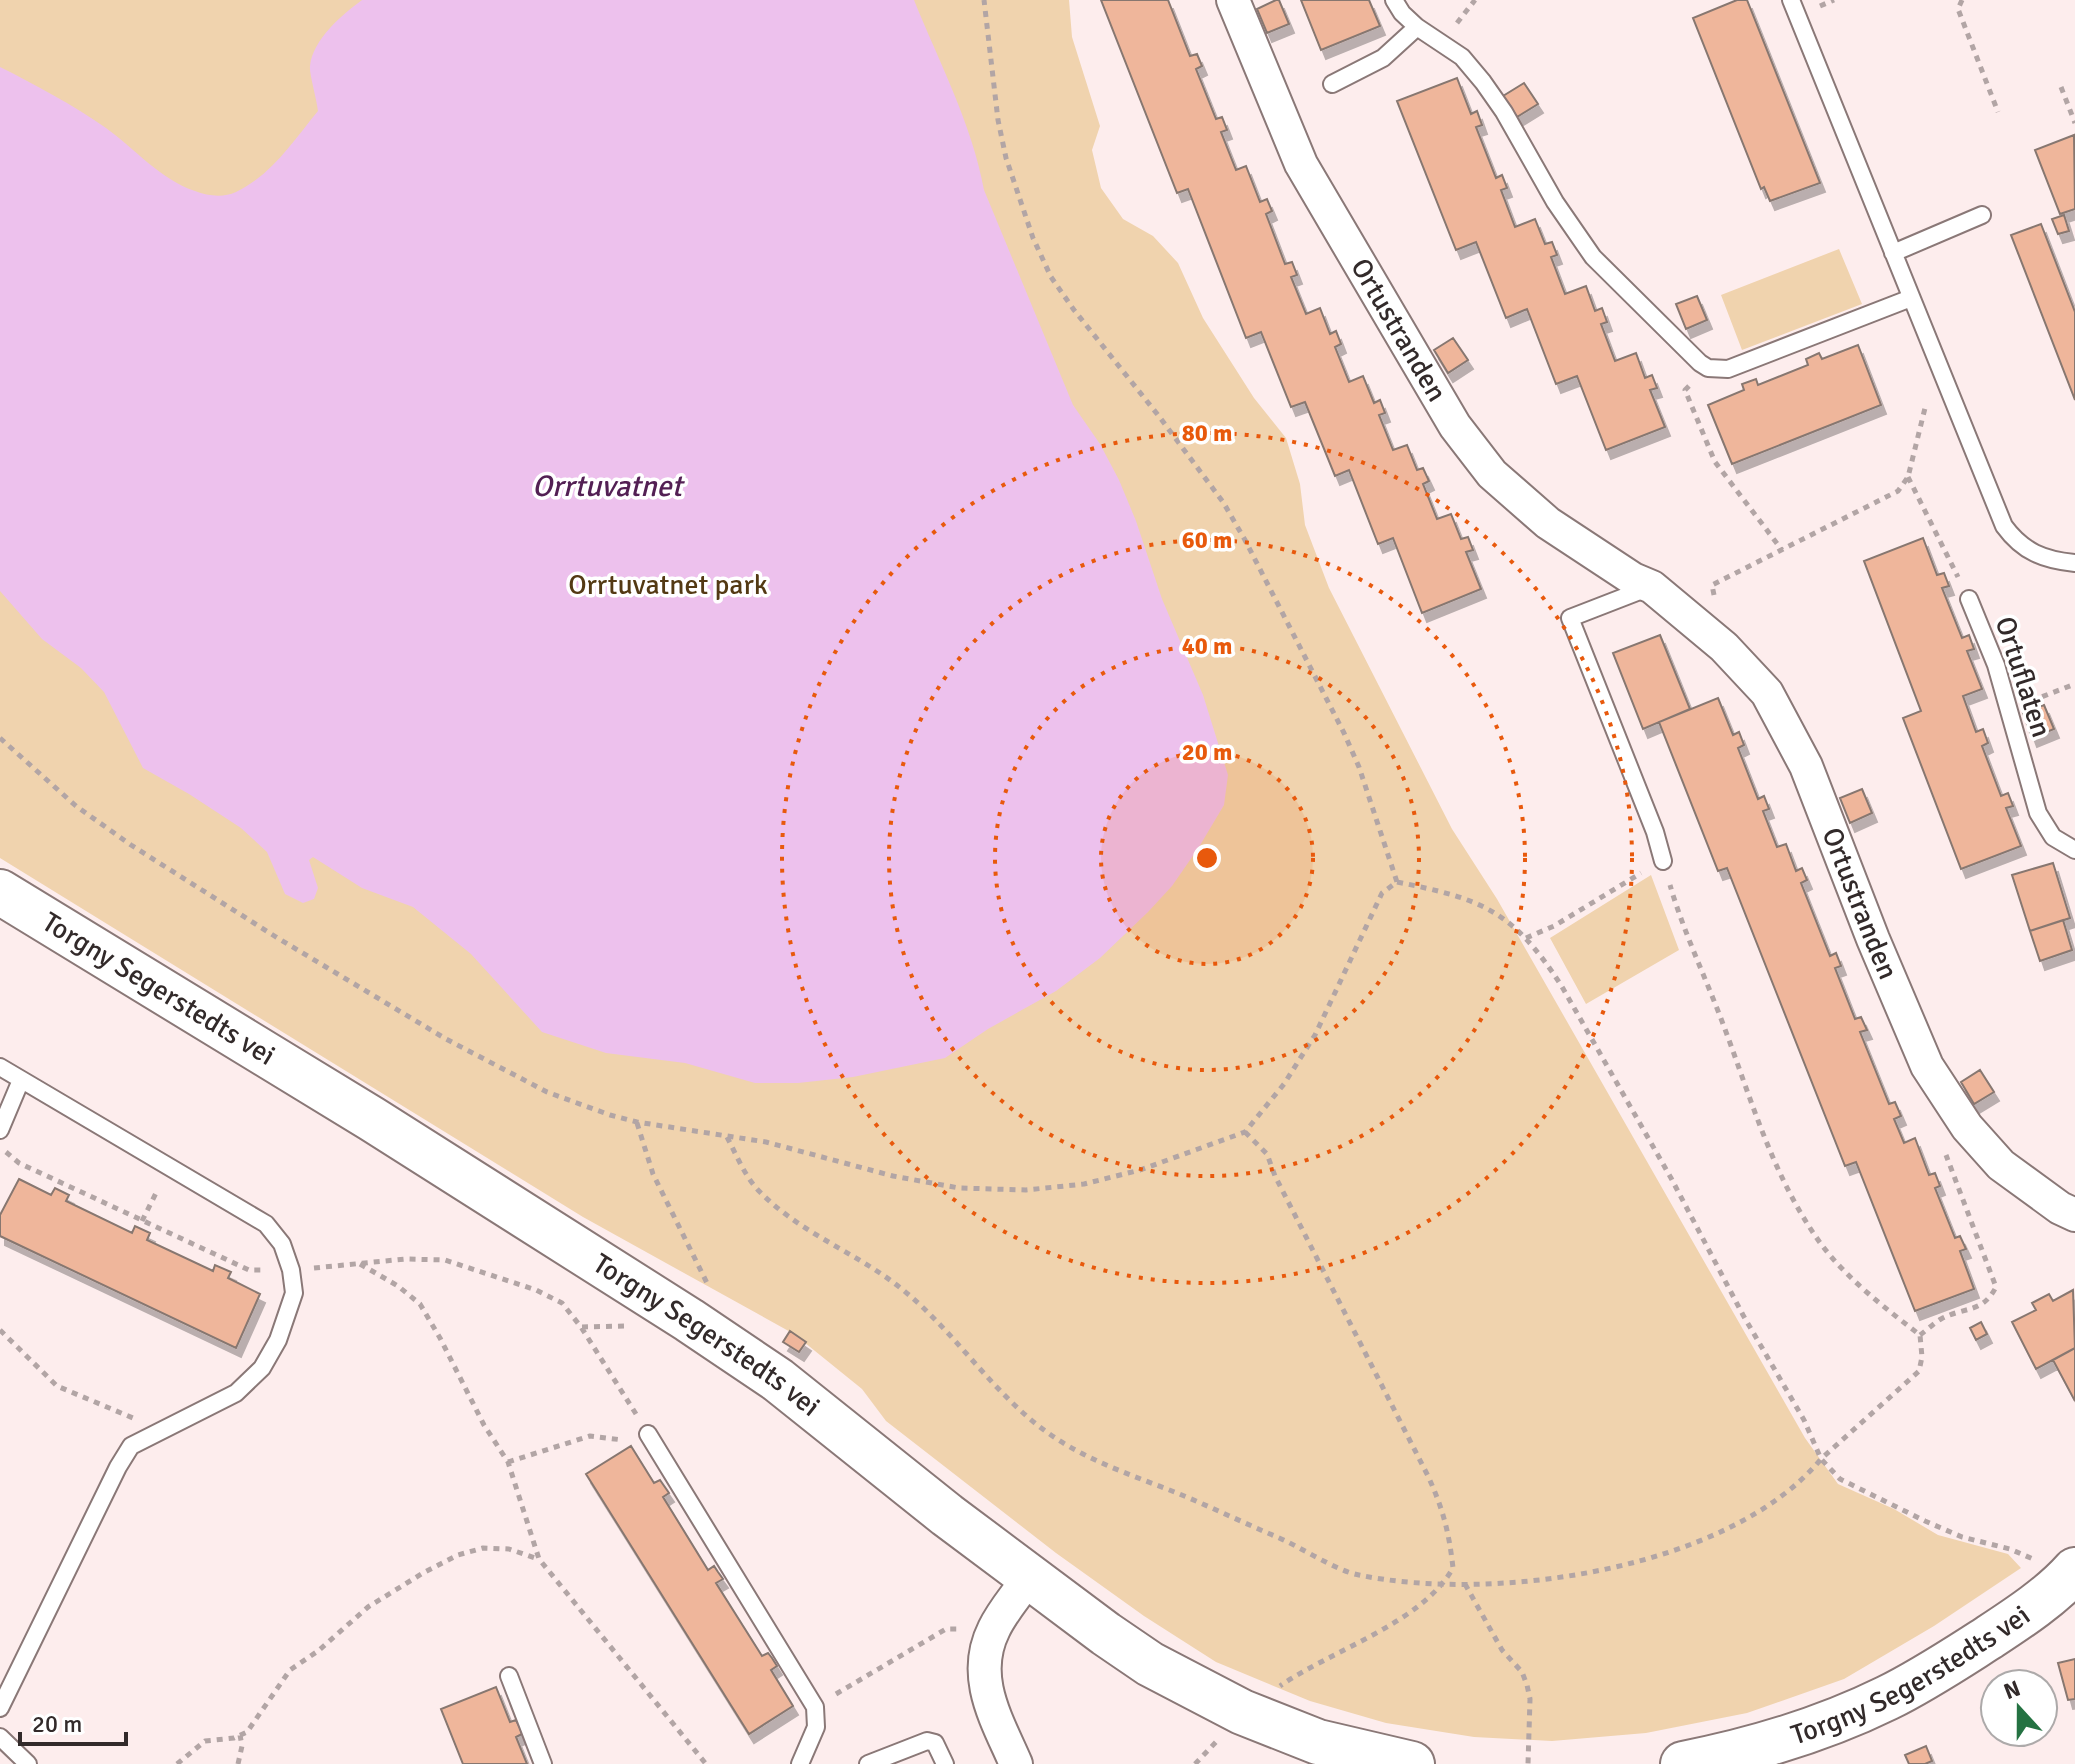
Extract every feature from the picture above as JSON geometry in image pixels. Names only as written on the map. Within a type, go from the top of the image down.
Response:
[{"type":"main road","name":"Torgny Segerstedts vei","points":[[0,892],[372,1119],[689,1320],[778,1380],[1029,1577],[1150,1664],[1242,1712],[1318,1742],[1412,1764]]},
{"type":"main road","name":"Torgny Segerstedts vei","points":[[1683,1764],[1738,1753],[1811,1731],[1888,1698],[2013,1622],[2073,1573]]},
{"type":"street","name":"Ortustranden","points":[[1233,0],[1301,164],[1455,426],[1492,474],[1548,523],[1633,579],[1652,587],[1724,647],[1767,693],[1806,766],[1873,939],[1927,1066],[1967,1127],[2001,1165],[2060,1208],[2075,1215]]},
{"type":"street","points":[[1016,1764],[988,1698],[982,1668],[993,1630],[1029,1577]]},
{"type":"lane","points":[[1394,0],[1417,27],[1462,57],[1483,82],[1504,112],[1555,202],[1593,257],[1708,368],[1728,369],[1911,298]]},
{"type":"lane","points":[[1791,0],[1995,506],[2016,542],[2041,556],[2075,563]]},
{"type":"lane","points":[[1332,84],[1383,58],[1417,27]]},
{"type":"lane","points":[[1893,253],[1982,215]]},
{"type":"lane","points":[[1652,587],[1570,618],[1655,832],[1663,861]]},
{"type":"lane","name":"Ortuflaten","points":[[1969,599],[1996,665],[2038,813],[2053,837],[2075,850]]},
{"type":"lane","points":[[0,1067],[266,1224],[282,1244],[291,1270],[294,1293],[278,1340],[262,1368],[236,1393],[131,1446],[0,1708]]},
{"type":"lane","points":[[0,1130],[21,1080]]},
{"type":"lane","points":[[648,1434],[815,1707],[816,1727],[800,1764]]},
{"type":"lane","points":[[509,1676],[543,1764]]},
{"type":"lane","points":[[0,1737],[28,1764]]},
{"type":"lane","points":[[868,1764],[927,1741],[935,1743],[945,1764]]},
{"type":"path","points":[[984,0],[998,120],[1006,158],[1033,238],[1051,277],[1223,502],[1245,540],[1344,733],[1359,767],[1397,882]]},
{"type":"path","points":[[1962,0],[1958,9],[1998,112]]},
{"type":"path","points":[[2061,87],[2075,123]]},
{"type":"path","points":[[1724,647],[1712,585],[1898,491],[1908,477],[1927,402],[1946,384]]},
{"type":"path","points":[[1693,413],[1715,462],[1782,550]]},
{"type":"path","points":[[1908,477],[1969,599]]},
{"type":"path","points":[[2024,704],[2075,684]]},
{"type":"path","points":[[0,738],[76,806],[112,832],[255,924],[478,1058],[547,1092],[610,1115],[667,1128],[777,1144],[915,1181],[994,1191],[1056,1188],[1112,1178],[1245,1132],[1299,1063],[1382,893],[1397,882],[1446,892],[1480,905],[1510,922],[1542,955],[1561,985],[1804,1420],[1821,1459],[1840,1479],[1925,1521],[1962,1537],[2010,1549],[2073,1573]]},
{"type":"path","points":[[727,1136],[759,1191],[798,1223],[903,1289],[941,1323],[1021,1411],[1067,1446],[1096,1461],[1281,1539],[1356,1575],[1420,1584],[1483,1585],[1628,1565],[1692,1545],[1749,1518],[1807,1476],[1821,1459],[1919,1371],[1922,1357],[1920,1335],[1855,1280],[1823,1247],[1801,1213],[1757,1121],[1720,1016],[1682,923],[1663,861],[1554,926],[1526,938]]},
{"type":"path","points":[[1920,1335],[1942,1319],[1982,1306],[1996,1287],[1946,1155],[1949,1146],[1967,1127]]},
{"type":"path","points":[[1242,1712],[1301,1672],[1394,1622],[1431,1597],[1453,1568],[1449,1532],[1442,1508],[1275,1176],[1267,1154],[1245,1132]]},
{"type":"path","points":[[0,1146],[19,1163],[62,1188],[249,1270],[291,1270],[405,1259],[445,1260],[536,1290],[562,1303],[581,1327],[648,1434],[628,1441],[590,1436],[508,1462]]},
{"type":"path","points":[[142,1229],[169,1167]]},
{"type":"path","points":[[223,1269],[227,1260]]},
{"type":"path","points":[[360,1264],[398,1286],[420,1304],[484,1425],[508,1462],[539,1559],[706,1764]]},
{"type":"path","points":[[0,1330],[57,1386],[161,1430]]},
{"type":"path","points":[[177,1764],[205,1741],[247,1732],[290,1670],[318,1651],[368,1607],[423,1573],[458,1555],[483,1548],[509,1549],[539,1559]]},
{"type":"path","points":[[1465,1584],[1502,1650],[1522,1672],[1527,1685],[1530,1699],[1528,1764]]},
{"type":"path","points":[[851,1684],[946,1629]]},
{"type":"path","points":[[238,1764],[242,1746],[240,1735]]},
{"type":"green space","name":"Orrtuvatnet park","points":[[0,0],[1069,0],[1072,37],[1100,126],[1092,150],[1101,188],[1123,219],[1153,236],[1178,263],[1203,318],[1254,398],[1286,438],[1300,484],[1305,525],[1329,588],[1452,829],[1497,899],[1805,1438],[1838,1484],[1894,1509],[1938,1535],[2008,1554],[2021,1568],[1934,1626],[1844,1679],[1747,1713],[1646,1733],[1552,1741],[1474,1737],[1386,1723],[1310,1701],[1216,1662],[1144,1616],[1056,1553],[886,1421],[862,1389],[794,1334],[583,1217],[0,858]]},
{"type":"green space","points":[[1839,249],[1862,304],[1742,350],[1721,295]]},
{"type":"green space","points":[[1651,875],[1679,950],[1586,1004],[1550,938]]},
{"type":"water","name":"Orrtuvatnet","points":[[362,0],[914,0],[972,141],[984,190],[1073,405],[1100,444],[1136,521],[1162,599],[1203,695],[1228,775],[1224,805],[1172,886],[1100,958],[1056,991],[988,1029],[945,1058],[853,1077],[798,1083],[755,1083],[685,1063],[606,1053],[542,1032],[471,954],[413,907],[362,888],[313,857],[309,860],[318,888],[314,899],[303,903],[285,894],[267,852],[241,828],[143,768],[104,692],[81,668],[42,639],[0,591],[0,67],[93,120],[183,186],[200,193],[226,195],[249,185],[271,167],[318,111],[310,69],[312,56],[330,28]]},
{"type":"building","points":[[1101,0],[1168,0],[1190,56],[1197,54],[1202,66],[1196,69],[1216,119],[1222,117],[1227,130],[1221,132],[1236,170],[1246,166],[1260,202],[1267,199],[1272,211],[1266,214],[1285,264],[1292,262],[1297,275],[1291,277],[1306,314],[1320,308],[1330,334],[1336,331],[1341,344],[1335,347],[1349,382],[1363,376],[1374,403],[1380,400],[1385,413],[1379,415],[1393,450],[1407,445],[1417,470],[1423,468],[1429,481],[1423,484],[1437,519],[1451,514],[1461,539],[1468,537],[1473,550],[1466,552],[1481,589],[1422,613],[1393,538],[1378,544],[1349,470],[1335,476],[1305,402],[1291,407],[1261,332],[1246,338],[1188,189],[1177,193]]},
{"type":"building","points":[[1279,0],[1289,24],[1267,33],[1257,9]]},
{"type":"building","points":[[1301,0],[1369,0],[1380,26],[1321,50]]},
{"type":"building","points":[[1737,0],[1747,0],[1820,183],[1770,201],[1764,187],[1761,189],[1693,18]]},
{"type":"building","points":[[1457,78],[1471,114],[1477,111],[1482,125],[1476,127],[1496,178],[1502,175],[1507,188],[1501,190],[1515,227],[1535,219],[1545,244],[1552,242],[1557,255],[1551,257],[1565,294],[1586,286],[1595,311],[1602,308],[1607,322],[1601,324],[1615,361],[1636,353],[1645,378],[1652,375],[1657,388],[1650,390],[1665,427],[1606,450],[1577,376],[1556,384],[1527,309],[1506,318],[1476,242],[1456,250],[1397,101]]},
{"type":"building","points":[[1524,83],[1538,104],[1517,117],[1503,96]]},
{"type":"building","points":[[2074,135],[2075,209],[2060,214],[2035,150]]},
{"type":"building","points":[[2064,215],[2069,231],[2058,234],[2052,219]]},
{"type":"building","points":[[2041,224],[2075,312],[2075,400],[2011,235]]},
{"type":"building","points":[[1697,296],[1707,320],[1686,329],[1676,304]]},
{"type":"building","points":[[1453,338],[1468,360],[1448,373],[1434,350]]},
{"type":"building","points":[[1858,345],[1881,405],[1732,464],[1708,405],[1744,390],[1742,384],[1756,379],[1758,385],[1808,365],[1806,359],[1819,353],[1822,359]]},
{"type":"building","points":[[1923,538],[1937,575],[1944,573],[1949,586],[1942,588],[1962,638],[1969,635],[1974,649],[1967,651],[1982,689],[1963,696],[1976,732],[1983,729],[1988,743],[1982,746],[2001,796],[2008,793],[2013,806],[2006,808],[2021,846],[1961,869],[1903,718],[1921,711],[1864,561]]},
{"type":"building","points":[[1660,635],[1690,709],[1643,729],[1613,653]]},
{"type":"building","points":[[1718,698],[1733,735],[1739,732],[1744,745],[1738,748],[1758,799],[1764,796],[1769,809],[1763,811],[1777,847],[1786,844],[1796,871],[1802,868],[1807,880],[1801,883],[1830,956],[1836,953],[1841,966],[1835,968],[1855,1019],[1861,1017],[1867,1030],[1860,1032],[1889,1104],[1895,1102],[1901,1116],[1894,1119],[1904,1143],[1915,1138],[1929,1175],[1935,1173],[1940,1186],[1935,1188],[1955,1238],[1960,1236],[1966,1249],[1960,1251],[1974,1289],[1915,1311],[1856,1162],[1845,1166],[1727,868],[1718,871],[1659,722]]},
{"type":"building","points":[[2044,705],[2054,729],[2032,738],[2023,713]]},
{"type":"building","points":[[1862,789],[1872,813],[1850,823],[1840,798]]},
{"type":"building","points":[[2053,863],[2070,918],[2030,931],[2012,875]]},
{"type":"building","points":[[2063,920],[2072,950],[2040,961],[2030,931]]},
{"type":"building","points":[[1980,1070],[1994,1092],[1974,1104],[1961,1082]]},
{"type":"building","points":[[19,1179],[51,1195],[55,1188],[69,1195],[66,1201],[132,1233],[135,1226],[150,1233],[147,1240],[213,1271],[215,1265],[231,1272],[228,1278],[260,1294],[236,1348],[0,1236],[0,1215]]},
{"type":"building","points":[[2073,1290],[2075,1348],[2036,1369],[2012,1322],[2036,1310],[2032,1303],[2049,1294],[2053,1301]]},
{"type":"building","points":[[1981,1322],[1987,1334],[1976,1340],[1970,1328]]},
{"type":"building","points":[[790,1331],[806,1342],[799,1352],[783,1342]]},
{"type":"building","points":[[2075,1348],[2075,1401],[2053,1360]]},
{"type":"building","points":[[631,1446],[654,1483],[660,1480],[669,1493],[663,1497],[708,1570],[714,1566],[723,1579],[716,1583],[762,1656],[768,1653],[777,1666],[771,1670],[793,1706],[749,1734],[586,1474]]},
{"type":"building","points":[[2075,1659],[2075,1699],[2068,1700],[2058,1663]]},
{"type":"building","points":[[496,1687],[510,1722],[516,1720],[520,1728],[522,1734],[516,1737],[527,1764],[463,1764],[441,1709]]},
{"type":"building","points":[[1926,1746],[1932,1761],[1909,1764],[1905,1755]]}]
